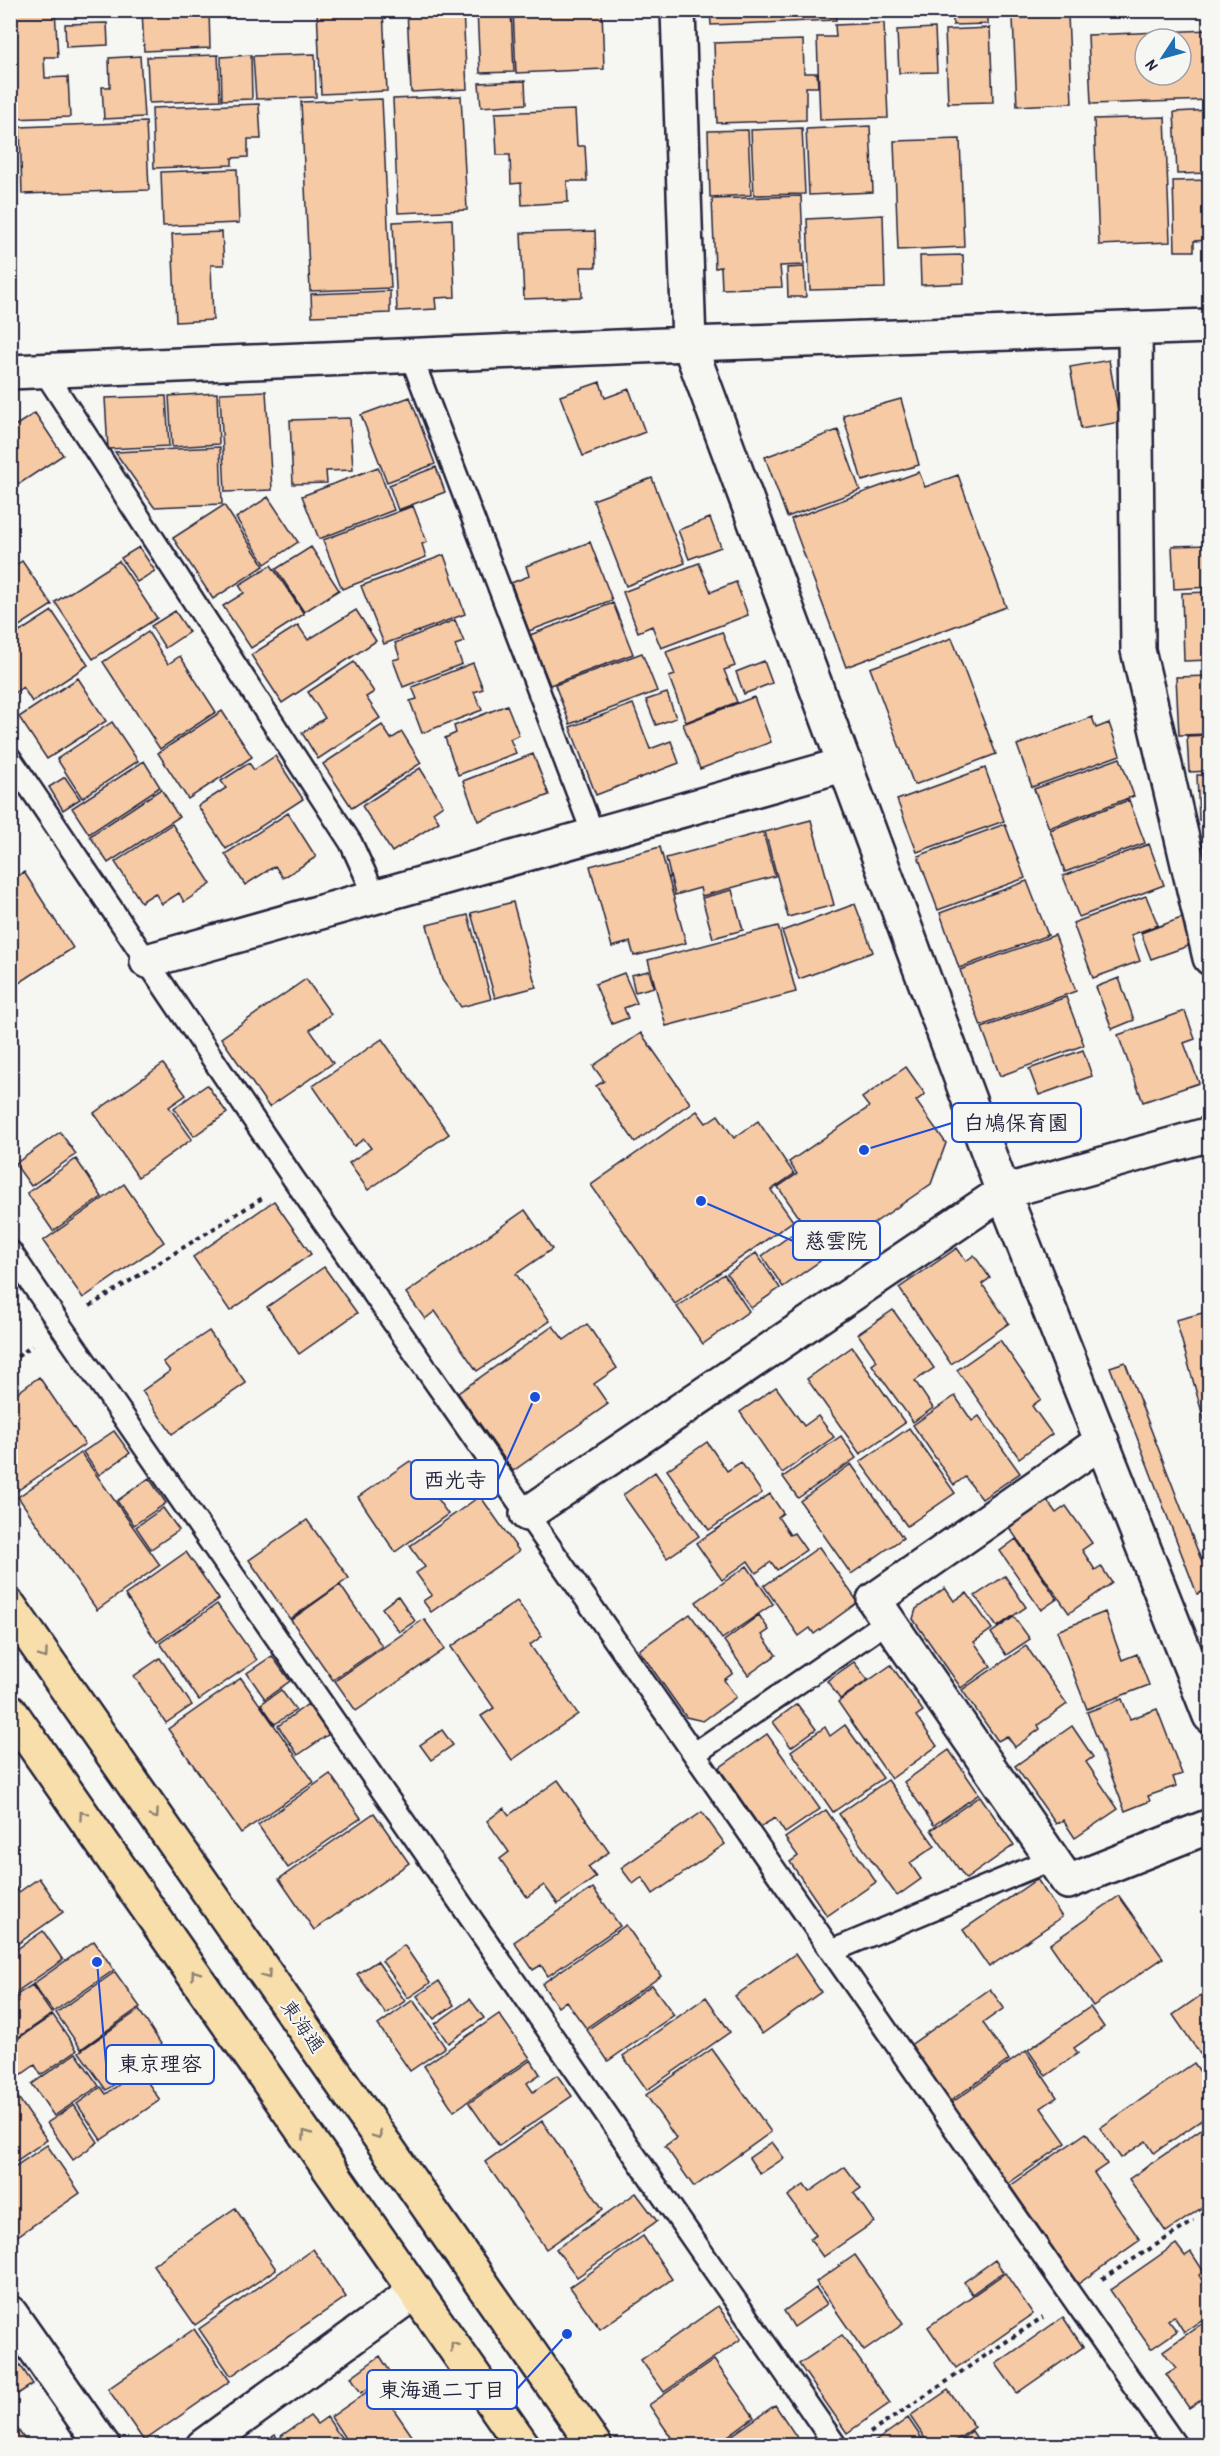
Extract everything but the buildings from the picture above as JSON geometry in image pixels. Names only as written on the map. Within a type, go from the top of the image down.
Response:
[{"type":"main road","name":"東海通","points":[[10,1607],[595,2445]]},
{"type":"main road","points":[[10,1711],[523,2445]]},
{"type":"street","points":[[678,10],[689,344],[1003,1192],[1209,1716]]},
{"type":"street","points":[[10,372],[689,344],[1209,326]]},
{"type":"street","points":[[1135,329],[1138,650],[1209,958]]},
{"type":"street","points":[[147,961],[846,764]]},
{"type":"street","points":[[526,1514],[1003,1192],[1209,1134]]},
{"type":"street","points":[[1102,1441],[874,1600],[1068,1882],[1209,1826]]},
{"type":"street","points":[[203,2445],[416,2291]]},
{"type":"street","points":[[10,2313],[103,2445]]},
{"type":"lane","points":[[411,356],[594,836]]},
{"type":"lane","points":[[44,371],[351,843],[376,898]]},
{"type":"lane","points":[[10,758],[293,1178],[1176,2445]]},
{"type":"lane","points":[[10,1251],[836,2445]]},
{"type":"lane","points":[[694,1754],[888,1620]]},
{"type":"lane","points":[[832,1951],[1052,1859]]},
{"type":"path","points":[[10,1362],[60,1325],[293,1178]]},
{"type":"path","points":[[862,2439],[1073,2297],[1194,2221]]},
{"type":"place","name":"白鳩保育園","points":[[864,1150]]},
{"type":"place","name":"慈雲院","points":[[701,1201]]},
{"type":"place","name":"西光寺","points":[[535,1397]]},
{"type":"place","name":"東京理容","points":[[97,1962]]},
{"type":"place","name":"東海通二丁目","points":[[567,2334]]}]
